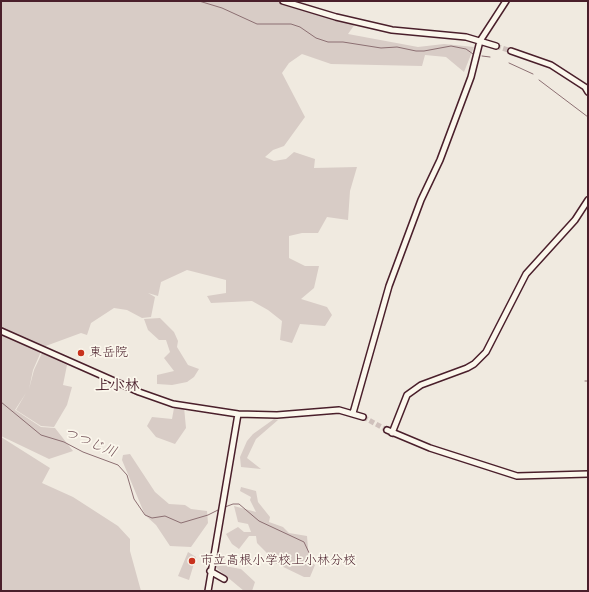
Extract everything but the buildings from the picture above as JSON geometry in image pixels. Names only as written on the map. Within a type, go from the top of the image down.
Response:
[{"type":"street","points":[[284,1],[336,17],[392,30],[453,36],[480,41],[496,46]]},
{"type":"street","points":[[353,413],[385,295],[471,77],[480,41],[506,1]]},
{"type":"street","points":[[510,51],[551,65],[585,87],[588,92]]},
{"type":"street","points":[[392,433],[407,395],[421,386],[467,368],[474,364],[486,352],[526,274],[575,220],[588,200]]},
{"type":"street","points":[[1,331],[148,396],[173,404],[238,414],[283,415],[335,410],[353,413],[363,417]]},
{"type":"street","points":[[208,591],[210,571],[238,414]]},
{"type":"street","points":[[387,430],[430,448],[510,475],[588,474]]},
{"type":"street","points":[[210,571],[224,579]]},
{"type":"shaded area","points":[[1,1],[289,1],[287,6],[355,24],[348,34],[418,47],[444,44],[474,47],[464,72],[446,57],[425,55],[422,66],[331,64],[302,54],[289,63],[282,73],[305,117],[284,146],[273,150],[265,157],[274,161],[286,159],[294,152],[315,159],[314,168],[357,167],[350,191],[348,220],[327,217],[318,233],[302,233],[289,236],[289,258],[305,266],[319,266],[314,288],[301,299],[327,307],[332,315],[325,326],[300,324],[292,343],[280,340],[282,321],[268,310],[252,301],[211,303],[207,296],[226,293],[226,280],[187,270],[161,282],[158,296],[148,293],[155,297],[151,317],[142,318],[127,310],[114,308],[91,323],[87,335],[81,333],[43,347],[33,370],[29,389],[34,370],[42,353],[67,365],[63,385],[72,387],[67,405],[54,427],[41,426],[16,410],[26,393],[15,410],[41,427],[55,428],[73,451],[49,459],[1,436]]},
{"type":"shaded area","points":[[160,318],[174,332],[178,341],[177,347],[188,365],[199,369],[194,377],[187,382],[172,385],[157,384],[157,375],[174,371],[164,358],[170,352],[166,340],[159,340],[148,330],[144,319]]},
{"type":"shaded area","points":[[184,407],[186,428],[175,444],[156,437],[147,426],[152,417],[172,419],[174,408]]},
{"type":"shaded area","points":[[274,419],[278,420],[256,439],[247,458],[261,469],[241,467],[240,457],[247,441],[253,434]]},
{"type":"shaded area","points":[[1,437],[50,468],[42,483],[73,497],[118,526],[130,539],[130,551],[141,591],[1,591]]},
{"type":"shaded area","points":[[130,454],[155,492],[169,504],[185,505],[191,509],[207,511],[208,523],[191,547],[170,546],[156,525],[145,515],[122,460],[123,455]]},
{"type":"shaded area","points":[[241,487],[256,491],[258,502],[270,517],[269,522],[283,527],[289,533],[307,536],[309,561],[315,565],[310,577],[304,577],[271,561],[267,553],[257,543],[256,536],[249,536],[239,549],[232,544],[226,534],[238,527],[244,532],[251,532],[248,524],[238,522],[234,506],[256,512],[250,500],[251,497],[240,491]]},
{"type":"shaded area","points":[[188,552],[196,557],[189,580],[178,576]]},
{"type":"shaded area","points":[[218,557],[230,567],[241,569],[255,582],[252,591],[244,591],[214,566]]},
{"type":"waterway","points":[[199,1],[222,8],[257,24],[291,24],[300,27],[316,38],[328,42],[343,42],[381,48],[397,47],[416,51],[451,46],[466,49],[473,54]]},
{"type":"waterway","points":[[482,56],[490,57]]},
{"type":"waterway","points":[[509,63],[533,74]]},
{"type":"waterway","points":[[539,80],[588,117]]},
{"type":"waterway","name":"つつじ川","points":[[1,402],[41,435],[64,442],[83,452],[118,465],[127,475],[134,499],[145,515],[152,518],[165,516],[181,523],[208,515],[220,509]]},
{"type":"waterway","name":"つつじ川","points":[[225,507],[233,504],[239,504],[259,521],[304,542],[311,557],[318,562]]},
{"type":"tunnel","points":[[496,46],[511,51]]},
{"type":"tunnel","points":[[363,417],[387,430]]},
{"type":"place","name":"東岳院","points":[[81,353]]},
{"type":"place","name":"市立高根小学校上小林分校","points":[[192,561]]},
{"type":"district","name":"上小林","points":[[117,386]]}]
